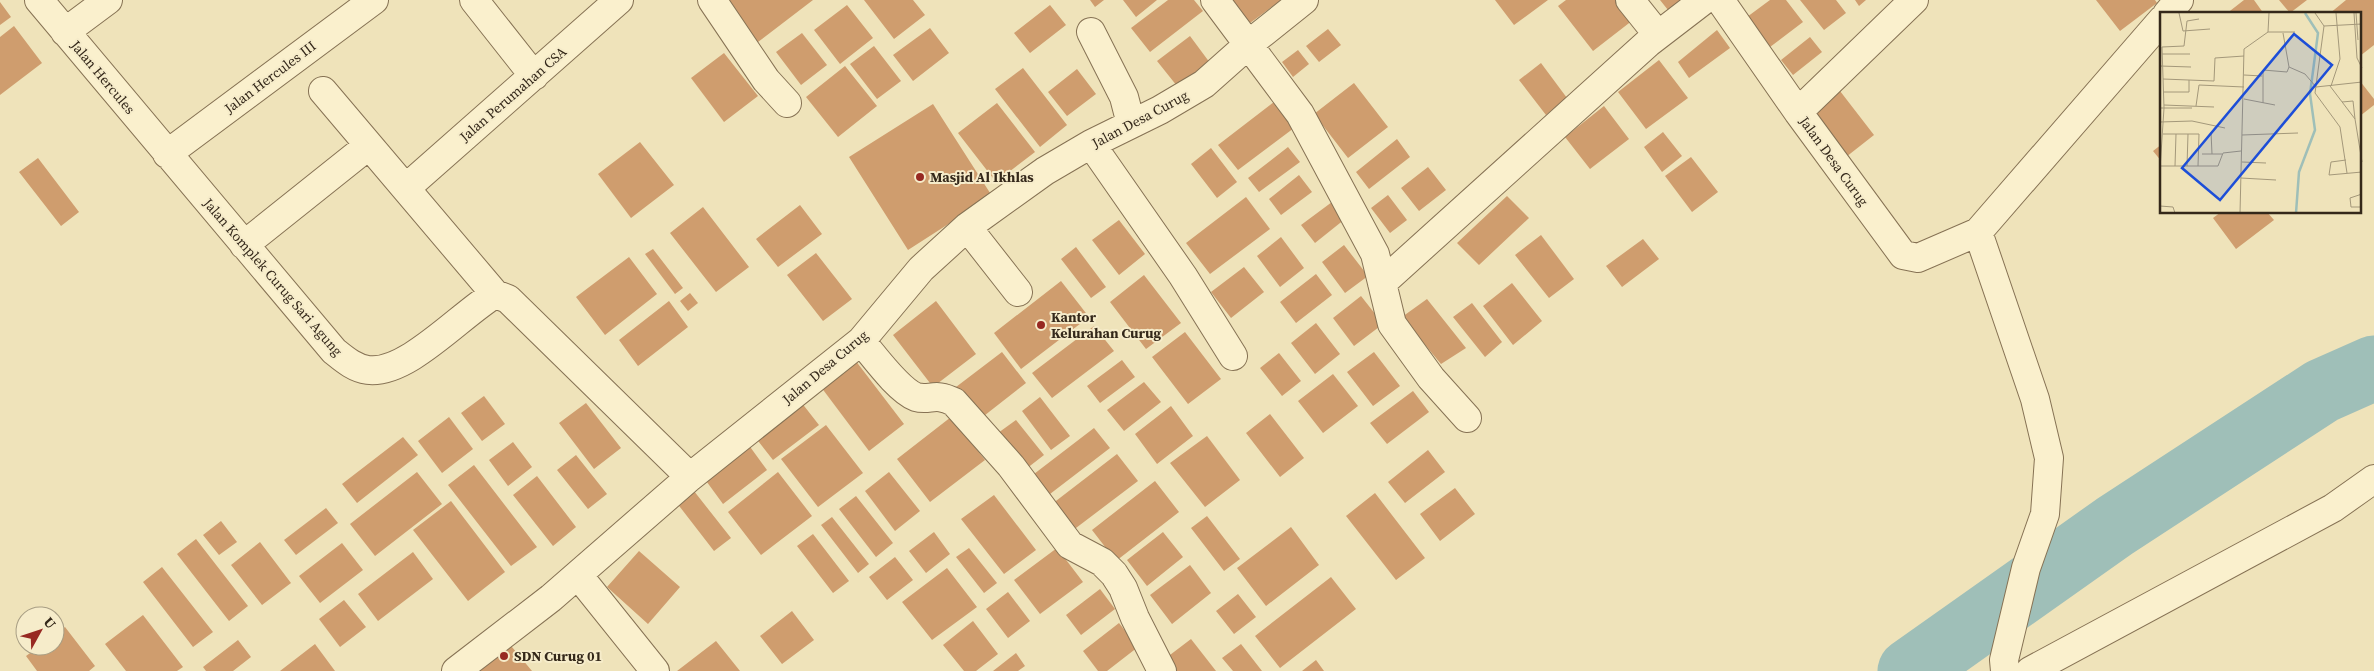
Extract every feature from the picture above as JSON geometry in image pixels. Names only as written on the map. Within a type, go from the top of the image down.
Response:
[{"type":"street","name":"Jalan Hercules","points":[[39,0],[167,154]]},
{"type":"street","points":[[65,32],[108,0]]},
{"type":"street","name":"Jalan Hercules III","points":[[167,154],[374,0]]},
{"type":"street","points":[[474,0],[534,76]]},
{"type":"street","name":"Jalan Perumahan CSA","points":[[406,188],[620,0]]},
{"type":"street","points":[[712,0],[766,80],[786,102]]},
{"type":"street","points":[[1215,0],[1300,114],[1374,254],[1392,324],[1431,378],[1467,418]]},
{"type":"street","name":"Jalan Desa Curug","points":[[456,671],[551,598],[690,477],[861,341],[921,269],[966,227],[1045,171],[1091,144],[1160,110],[1204,84],[1249,44],[1304,0]]},
{"type":"street","points":[[1630,0],[1658,35]]},
{"type":"street","points":[[1382,283],[1658,35],[1704,0]]},
{"type":"street","name":"Jalan Desa Curug","points":[[1720,0],[1798,112],[1903,255],[1918,258],[1978,232],[2160,22]]},
{"type":"street","points":[[1798,112],[1914,0]]},
{"type":"street","points":[[2169,12],[2179,0]]},
{"type":"street","points":[[1091,32],[1124,97],[1131,124]]},
{"type":"street","points":[[323,92],[495,294],[508,298],[690,477]]},
{"type":"street","points":[[1091,144],[1183,276],[1233,356]]},
{"type":"street","points":[[244,245],[368,146]]},
{"type":"street","name":"Jalan Komplek Curug Sari Agung","points":[[167,154],[334,351],[351,364],[368,370],[387,368],[408,361],[480,303],[495,294]]},
{"type":"street","points":[[966,227],[1018,292]]},
{"type":"street","points":[[1978,232],[2035,399],[2049,458],[2045,514],[2026,568],[2005,666]]},
{"type":"street","points":[[861,341],[906,391],[917,397],[943,396],[954,402],[1011,466],[1070,545],[1102,562],[1114,574],[1123,588],[1135,618],[1162,671]]},
{"type":"street","points":[[2030,671],[2333,508],[2374,479]]},
{"type":"street","points":[[578,575],[656,671]]},
{"type":"building","points":[[725,0],[813,0],[758,42]]},
{"type":"building","points":[[864,0],[913,0],[925,15],[894,39]]},
{"type":"building","points":[[1090,0],[1104,0],[1095,7]]},
{"type":"building","points":[[1123,0],[1157,0],[1136,17]]},
{"type":"building","points":[[1168,0],[1194,0],[1203,11],[1150,52],[1131,28]]},
{"type":"building","points":[[1232,0],[1281,0],[1250,23]]},
{"type":"building","points":[[1495,0],[1548,0],[1514,25]]},
{"type":"building","points":[[1566,0],[1618,0],[1633,20],[1593,51],[1558,6]]},
{"type":"building","points":[[1660,0],[1691,0],[1672,15]]},
{"type":"building","points":[[1770,0],[1786,0],[1803,22],[1770,47],[1747,17]]},
{"type":"building","points":[[1800,0],[1836,0],[1846,13],[1824,30]]},
{"type":"building","points":[[1855,0],[1866,0],[1859,6]]},
{"type":"building","points":[[2096,0],[2155,0],[2157,3],[2120,31]]},
{"type":"building","points":[[2244,0],[2254,0],[2263,12],[2229,12]]},
{"type":"building","points":[[2279,0],[2307,0],[2291,12],[2289,12]]},
{"type":"building","points":[[2346,0],[2374,0],[2374,45],[2362,54],[2362,12],[2331,12]]},
{"type":"building","points":[[0,2],[11,17],[0,25]]},
{"type":"building","points":[[847,5],[873,38],[840,64],[814,30]]},
{"type":"building","points":[[1050,5],[1066,25],[1030,53],[1014,33]]},
{"type":"building","points":[[14,26],[42,63],[0,95],[0,37]]},
{"type":"building","points":[[930,28],[949,53],[913,81],[893,55]]},
{"type":"building","points":[[1328,29],[1341,45],[1319,62],[1306,46]]},
{"type":"building","points":[[1717,30],[1730,48],[1689,78],[1678,62]]},
{"type":"building","points":[[802,33],[827,65],[801,85],[776,52]]},
{"type":"building","points":[[1190,36],[1213,67],[1181,91],[1157,61]]},
{"type":"building","points":[[1810,37],[1822,52],[1793,75],[1781,60]]},
{"type":"building","points":[[874,46],[901,81],[877,99],[850,64]]},
{"type":"building","points":[[1298,50],[1309,64],[1293,77],[1282,62]]},
{"type":"building","points":[[724,53],[758,96],[724,122],[691,78]]},
{"type":"building","points":[[1659,60],[1688,98],[1646,129],[1618,92]]},
{"type":"building","points":[[1541,63],[1567,98],[1546,115],[1519,80]]},
{"type":"building","points":[[845,66],[877,106],[838,137],[806,97]]},
{"type":"building","points":[[1023,68],[1067,125],[1040,147],[995,89]]},
{"type":"building","points":[[1077,69],[1096,94],[1067,116],[1048,92]]},
{"type":"building","points":[[1354,83],[1388,127],[1348,158],[1314,114]]},
{"type":"building","points":[[2362,84],[2374,99],[2374,105],[2362,114]]},
{"type":"building","points":[[1840,91],[1874,135],[1846,157],[1812,113]]},
{"type":"building","points":[[1274,102],[1294,128],[1238,170],[1218,145]]},
{"type":"building","points":[[997,103],[1035,152],[996,182],[958,133]]},
{"type":"building","name":"Masjid Al Ikhlas","points":[[933,104],[992,196],[908,250],[849,157]]},
{"type":"building","points":[[1604,106],[1629,139],[1590,169],[1565,137]]},
{"type":"building","points":[[1663,132],[1682,156],[1662,172],[1644,147]]},
{"type":"building","points":[[1397,139],[1410,157],[1369,189],[1356,172]]},
{"type":"building","points":[[640,142],[674,185],[631,218],[598,174]]},
{"type":"building","points":[[2160,146],[2160,160],[2153,151]]},
{"type":"building","points":[[1288,147],[1300,162],[1259,192],[1248,178]]},
{"type":"building","points":[[1211,148],[1237,182],[1217,198],[1191,164]]},
{"type":"building","points":[[1691,157],[1718,192],[1692,212],[1665,176]]},
{"type":"building","points":[[38,158],[79,212],[61,226],[19,172]]},
{"type":"building","points":[[1428,167],[1446,190],[1419,211],[1401,188]]},
{"type":"building","points":[[1299,175],[1312,192],[1281,215],[1269,199]]},
{"type":"building","points":[[1388,195],[1407,220],[1390,233],[1371,208]]},
{"type":"building","points":[[1507,196],[1529,218],[1479,265],[1457,243]]},
{"type":"building","points":[[1246,197],[1270,229],[1210,274],[1186,243]]},
{"type":"building","points":[[1332,202],[1345,219],[1315,243],[1301,225]]},
{"type":"building","points":[[800,205],[822,234],[778,267],[756,239]]},
{"type":"building","points":[[703,207],[749,267],[716,292],[670,233]]},
{"type":"building","points":[[2218,214],[2269,214],[2274,220],[2236,249],[2213,218]]},
{"type":"building","points":[[1119,220],[1145,254],[1119,275],[1092,240]]},
{"type":"building","points":[[1541,235],[1574,279],[1549,298],[1515,255]]},
{"type":"building","points":[[1281,237],[1304,268],[1280,287],[1257,256]]},
{"type":"building","points":[[1643,239],[1659,259],[1622,287],[1606,266]]},
{"type":"building","points":[[1344,245],[1368,276],[1345,293],[1322,262]]},
{"type":"building","points":[[1076,247],[1106,287],[1091,298],[1061,259]]},
{"type":"building","points":[[653,249],[683,288],[675,294],[645,254]]},
{"type":"building","points":[[816,253],[852,299],[823,321],[787,275]]},
{"type":"building","points":[[629,257],[657,294],[605,335],[576,297]]},
{"type":"building","points":[[1244,267],[1264,292],[1231,318],[1211,292]]},
{"type":"building","points":[[1316,274],[1332,295],[1296,323],[1280,302]]},
{"type":"building","points":[[1144,275],[1181,323],[1146,349],[1110,302]]},
{"type":"building","name":"Kantor Kelurahan Curug","points":[[1061,281],[1089,317],[1021,369],[994,333]]},
{"type":"building","points":[[1512,283],[1542,321],[1513,345],[1483,306]]},
{"type":"building","points":[[690,293],[698,303],[688,311],[680,301]]},
{"type":"building","points":[[1361,296],[1383,324],[1354,346],[1333,318]]},
{"type":"building","points":[[1427,299],[1466,348],[1441,364],[1402,317]]},
{"type":"building","points":[[669,301],[688,327],[638,366],[619,340]]},
{"type":"building","points":[[936,301],[976,354],[933,387],[893,335]]},
{"type":"building","points":[[1472,303],[1502,342],[1485,357],[1453,317]]},
{"type":"building","points":[[1316,323],[1340,354],[1315,374],[1291,343]]},
{"type":"building","points":[[1094,326],[1114,351],[1052,398],[1032,373]]},
{"type":"building","points":[[1185,332],[1221,379],[1188,404],[1152,357]]},
{"type":"building","points":[[1002,352],[1026,383],[980,419],[956,387]]},
{"type":"building","points":[[1374,352],[1400,386],[1373,406],[1347,372]]},
{"type":"building","points":[[1279,353],[1301,381],[1282,396],[1260,368]]},
{"type":"building","points":[[852,356],[904,424],[869,451],[818,383]]},
{"type":"building","points":[[1122,360],[1135,377],[1100,403],[1087,386]]},
{"type":"building","points":[[1333,374],[1358,406],[1323,433],[1298,401]]},
{"type":"building","points":[[1144,382],[1161,402],[1124,431],[1107,410]]},
{"type":"building","points":[[1413,391],[1429,412],[1387,444],[1370,423]]},
{"type":"building","points":[[484,396],[505,424],[482,441],[461,413]]},
{"type":"building","points":[[1040,397],[1070,436],[1051,450],[1022,411]]},
{"type":"building","points":[[801,402],[819,425],[773,460],[755,437]]},
{"type":"building","points":[[586,403],[621,448],[594,469],[559,423]]},
{"type":"building","points":[[1171,406],[1193,436],[1157,464],[1135,434]]},
{"type":"building","points":[[1270,414],[1304,458],[1280,477],[1246,433]]},
{"type":"building","points":[[449,417],[473,449],[442,473],[418,441]]},
{"type":"building","points":[[951,417],[985,460],[930,502],[897,459]]},
{"type":"building","points":[[1016,420],[1044,455],[1026,469],[998,433]]},
{"type":"building","points":[[826,425],[863,473],[818,507],[781,459]]},
{"type":"building","points":[[1094,428],[1110,448],[1050,494],[1034,474]]},
{"type":"building","points":[[1207,436],[1240,480],[1205,507],[1170,463]]},
{"type":"building","points":[[403,437],[418,455],[357,503],[342,484]]},
{"type":"building","points":[[513,442],[532,467],[508,486],[489,460]]},
{"type":"building","points":[[748,444],[767,470],[723,504],[704,478]]},
{"type":"building","points":[[1428,450],[1445,472],[1405,503],[1388,482]]},
{"type":"building","points":[[1117,454],[1138,481],[1072,531],[1052,504]]},
{"type":"building","points":[[576,455],[607,494],[588,509],[557,470]]},
{"type":"building","points":[[474,465],[537,547],[511,566],[448,485]]},
{"type":"building","points":[[417,472],[442,504],[375,556],[350,524]]},
{"type":"building","points":[[778,472],[812,516],[761,555],[728,512]]},
{"type":"building","points":[[889,472],[920,511],[895,531],[865,491]]},
{"type":"building","points":[[537,476],[576,527],[553,546],[513,495]]},
{"type":"building","points":[[1155,481],[1179,512],[1116,561],[1092,530]]},
{"type":"building","points":[[690,486],[731,538],[714,551],[673,498]]},
{"type":"building","points":[[1455,488],[1475,514],[1440,541],[1420,514]]},
{"type":"building","points":[[1375,493],[1425,558],[1396,580],[1346,516]]},
{"type":"building","points":[[994,495],[1036,550],[1004,574],[961,519]]},
{"type":"building","points":[[856,496],[893,543],[876,557],[839,509]]},
{"type":"building","points":[[451,501],[505,572],[468,601],[413,530]]},
{"type":"building","points":[[326,508],[338,523],[296,555],[284,540]]},
{"type":"building","points":[[1207,516],[1240,559],[1224,571],[1191,528]]},
{"type":"building","points":[[832,517],[869,564],[858,573],[821,525]]},
{"type":"building","points":[[221,521],[237,542],[219,555],[203,535]]},
{"type":"building","points":[[1291,527],[1319,565],[1266,606],[1237,568]]},
{"type":"building","points":[[934,532],[950,554],[926,573],[909,551]]},
{"type":"building","points":[[1163,532],[1183,557],[1147,586],[1127,560]]},
{"type":"building","points":[[813,534],[849,581],[833,593],[797,546]]},
{"type":"building","points":[[196,539],[248,606],[229,621],[177,554]]},
{"type":"building","points":[[260,542],[291,583],[262,605],[231,565]]},
{"type":"building","points":[[342,543],[363,570],[320,603],[299,576]]},
{"type":"building","points":[[969,548],[997,583],[984,593],[956,557]]},
{"type":"building","points":[[1057,548],[1083,582],[1040,614],[1014,580]]},
{"type":"building","points":[[639,551],[680,587],[648,624],[607,587]]},
{"type":"building","points":[[413,552],[433,579],[378,621],[358,594]]},
{"type":"building","points":[[895,557],[913,580],[887,600],[869,577]]},
{"type":"building","points":[[1190,565],[1211,593],[1172,624],[1150,595]]},
{"type":"building","points":[[162,567],[213,632],[193,647],[143,582]]},
{"type":"building","points":[[947,568],[977,607],[932,640],[902,602]]},
{"type":"building","points":[[1331,577],[1356,609],[1280,668],[1255,636]]},
{"type":"building","points":[[1100,589],[1115,609],[1081,635],[1066,615]]},
{"type":"building","points":[[1008,592],[1030,621],[1008,638],[986,609]]},
{"type":"building","points":[[1238,594],[1256,617],[1234,634],[1216,611]]},
{"type":"building","points":[[344,600],[366,627],[340,647],[319,619]]},
{"type":"building","points":[[792,611],[814,640],[782,664],[760,636]]},
{"type":"building","points":[[143,615],[183,667],[177,671],[126,671],[105,644]]},
{"type":"building","points":[[973,621],[998,654],[976,671],[964,671],[943,645]]},
{"type":"building","points":[[1119,623],[1138,647],[1107,671],[1098,671],[1083,651]]},
{"type":"building","points":[[65,627],[95,666],[89,671],[37,671],[26,656],[65,656]]},
{"type":"building","points":[[1191,639],[1216,671],[1176,671],[1166,658]]},
{"type":"building","points":[[238,640],[251,657],[233,671],[206,671],[203,667]]},
{"type":"building","name":"SDN Curug 01","points":[[507,641],[532,671],[471,671]]},
{"type":"building","points":[[716,641],[740,671],[677,671]]},
{"type":"building","points":[[315,644],[335,671],[280,671]]},
{"type":"building","points":[[1241,644],[1262,671],[1233,671],[1222,658]]},
{"type":"building","points":[[1016,653],[1025,666],[1018,671],[993,671]]},
{"type":"building","points":[[1316,660],[1324,671],[1302,671]]},
{"type":"waterway","points":[[1910,671],[2115,526],[2322,391],[2374,368]]},
{"type":"place","name":"Masjid Al Ikhlas","points":[[920,177]]},
{"type":"place","name":"Kantor Kelurahan Curug","points":[[1041,325]]},
{"type":"place","name":"SDN Curug 01","points":[[504,656]]}]
